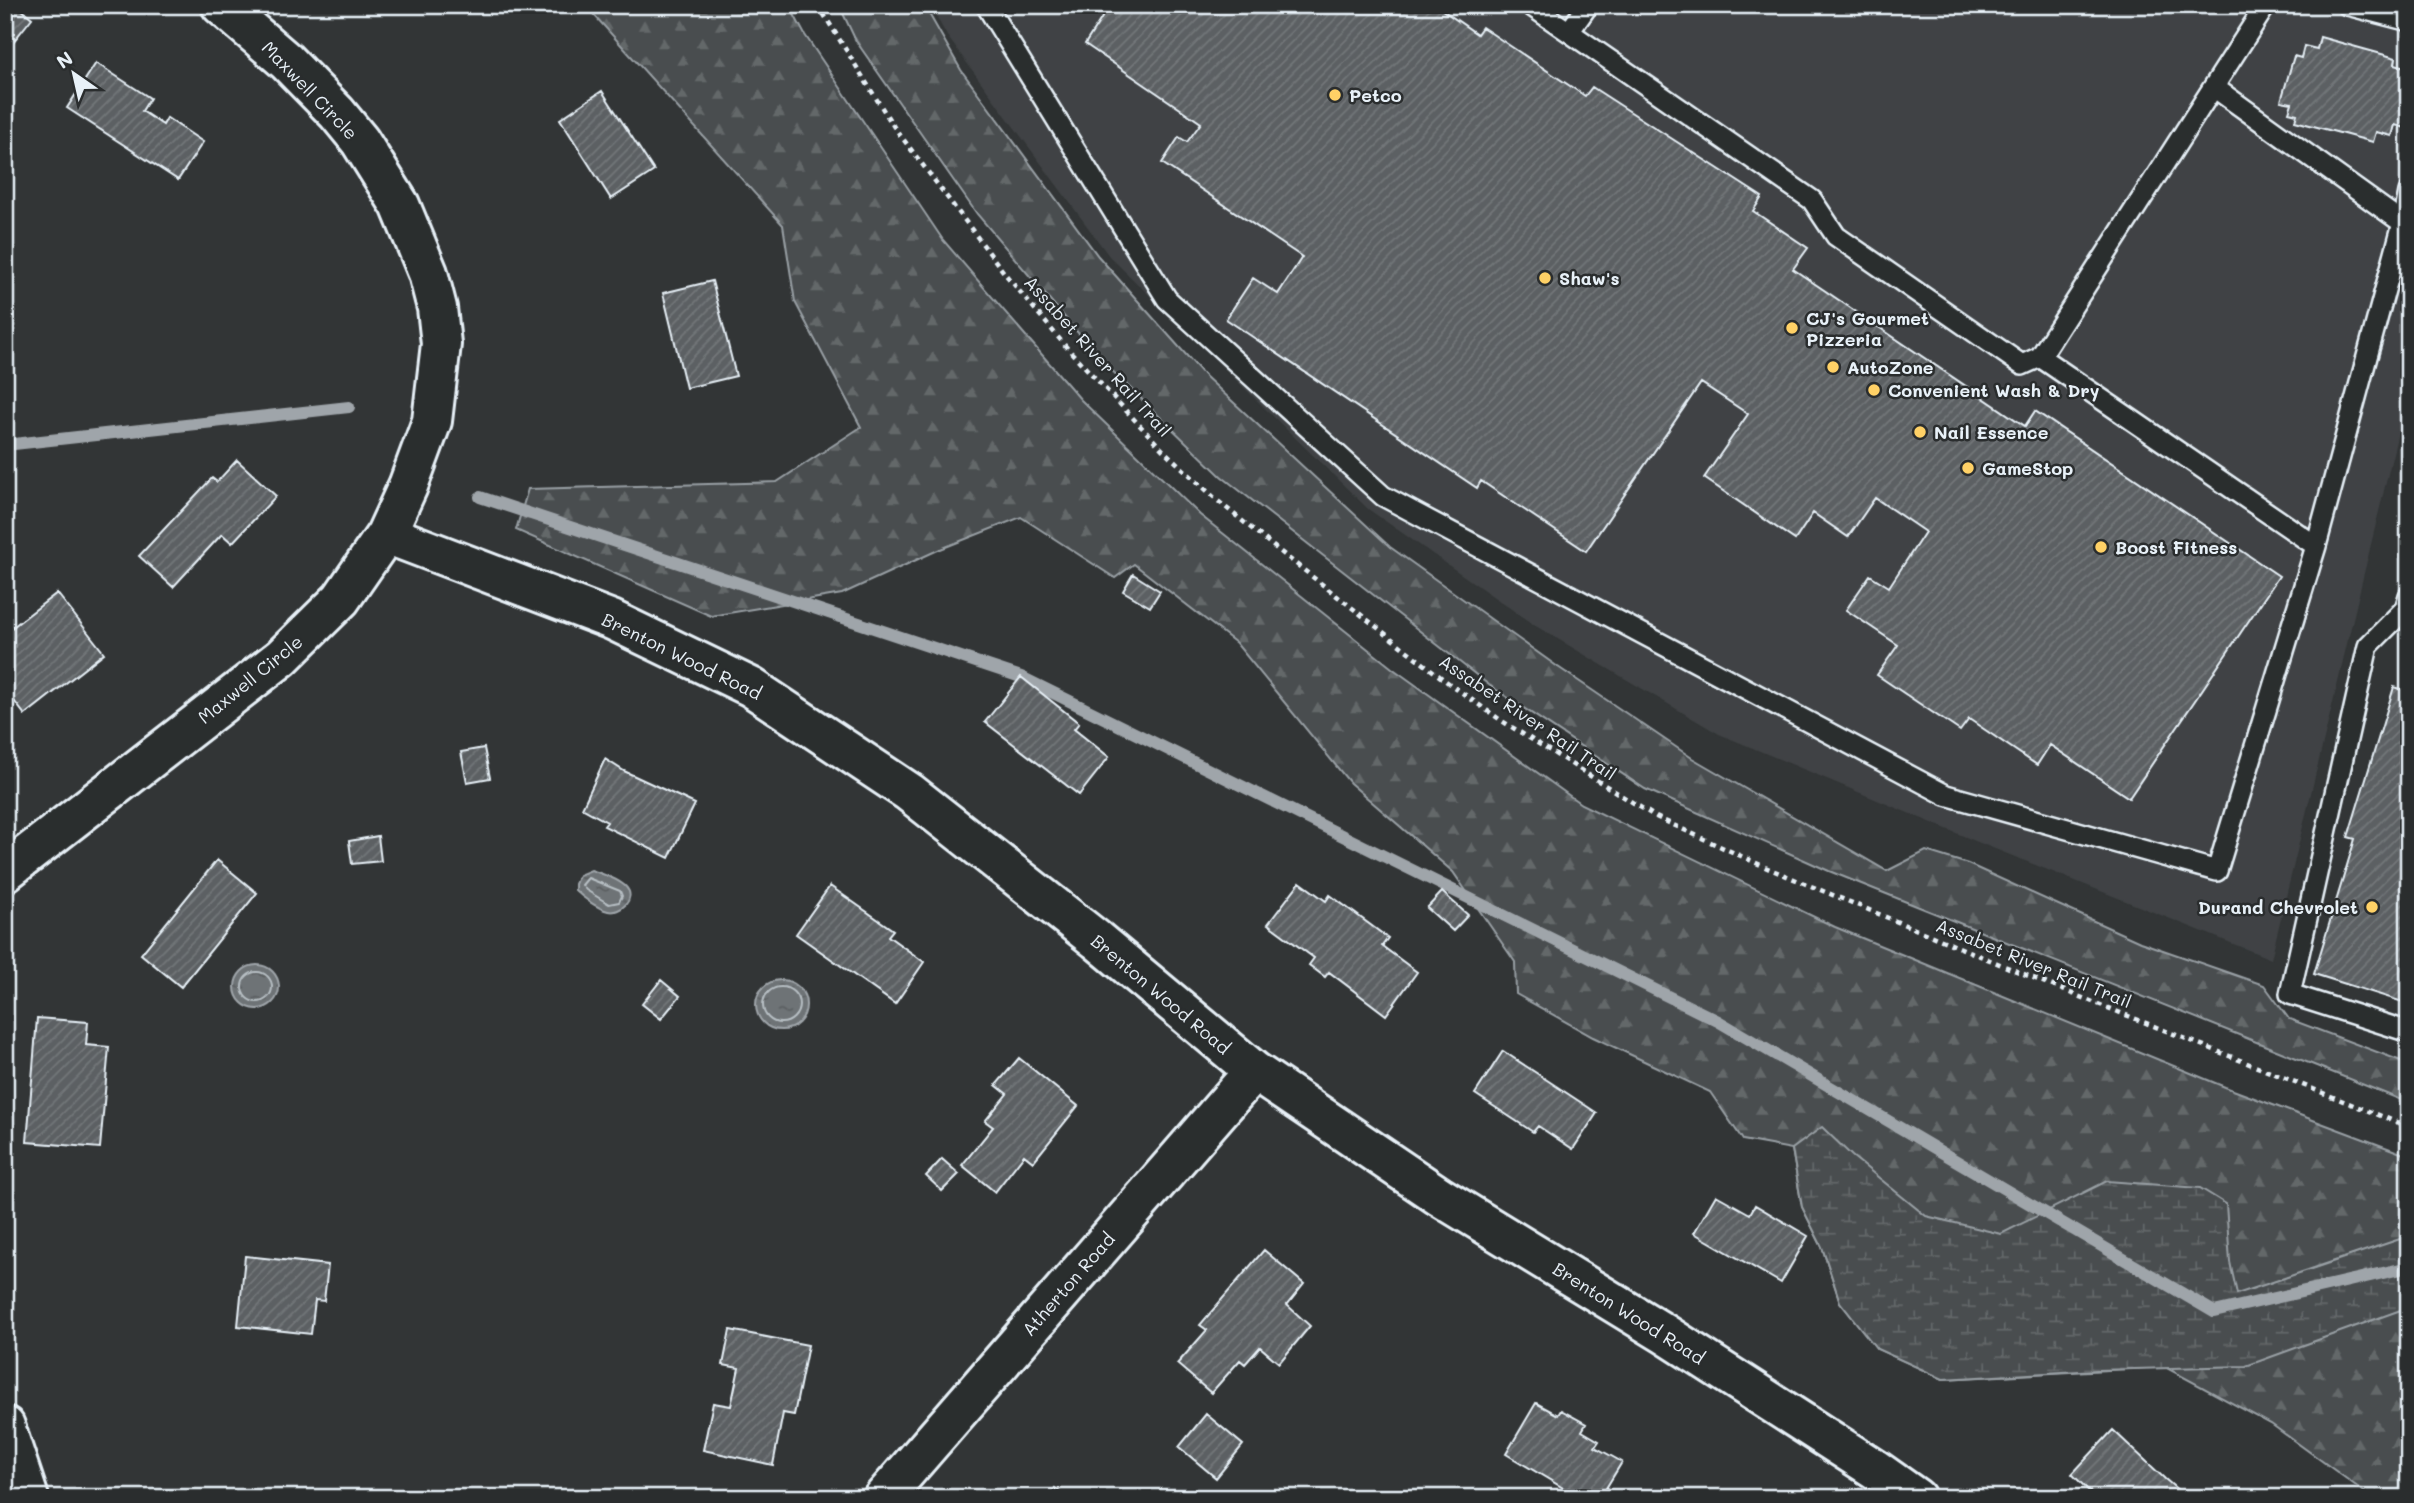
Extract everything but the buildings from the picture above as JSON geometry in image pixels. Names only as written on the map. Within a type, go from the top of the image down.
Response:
[{"type":"street","name":"Maxwell Circle","points":[[5,872],[282,657],[341,599],[386,534],[408,486],[432,421],[441,344],[437,308],[416,239],[400,205],[360,141],[337,113],[286,61],[221,5]]},
{"type":"street","name":"Brenton Wood Road","points":[[386,534],[612,621],[751,687],[909,792],[1097,940],[1254,1071],[1439,1196],[1665,1334],[1916,1498]]},
{"type":"street","name":"Atherton Road","points":[[883,1498],[1254,1071]]},
{"type":"street","points":[[5,1426],[29,1498]]},
{"type":"lane","points":[[986,5],[1167,299],[1383,496],[1946,795],[2217,871],[2316,546],[2409,192]]},
{"type":"lane","points":[[1530,5],[1811,201],[1836,236],[2022,365],[2040,357],[2266,5]]},
{"type":"lane","points":[[1569,32],[1588,5]]},
{"type":"lane","points":[[2347,5],[2409,21]]},
{"type":"lane","points":[[2215,88],[2403,223]]},
{"type":"lane","points":[[2040,357],[2316,546]]},
{"type":"lane","points":[[2409,596],[2405,609],[2368,646],[2290,994],[2409,1032]]},
{"type":"path","name":"Assabet River Rail Trail","points":[[818,5],[894,127],[1006,275],[1069,349],[1163,450],[1218,501],[1273,546],[1440,677],[1492,714],[1656,817],[1765,867],[2060,989],[2409,1127]]},
{"type":"shaded area","points":[[930,5],[2409,5],[2409,387],[2271,959],[1980,843],[1719,734],[1534,625],[1368,509],[1109,256],[947,36]]},
{"type":"green space","points":[[789,5],[805,35],[943,240],[1081,400],[1200,515],[1392,668],[1581,804],[1835,927],[2225,1087],[2409,1156],[2409,1492],[2370,1496],[2271,1424],[2165,1367],[1943,1379],[1877,1349],[1840,1302],[1822,1247],[1802,1207],[1792,1149],[1743,1140],[1710,1092],[1593,1037],[1516,994],[1515,962],[1453,872],[1350,783],[1236,643],[1134,564],[1115,578],[1021,517],[938,550],[842,594],[711,616],[516,530],[528,489],[777,482],[861,427],[795,302],[783,225],[586,6]]},
{"type":"green space","points":[[839,5],[924,5],[961,70],[1098,256],[1204,375],[1390,547],[1558,667],[1692,758],[1887,871],[1926,851],[1968,864],[2140,942],[2264,985],[2289,1019],[2409,1064],[2409,1103],[1829,871],[1645,789],[1489,685],[1221,476],[1101,360],[977,214],[856,41]]},
{"type":"green space","points":[[1822,1127],[1852,1156],[1926,1216],[2001,1234],[2107,1181],[2200,1188],[2226,1204],[2230,1262],[2237,1294],[2409,1236],[2409,1307],[2246,1366],[2097,1370],[1943,1379],[1877,1349],[1840,1302],[1822,1247],[1802,1207],[1792,1149]]},
{"type":"water","points":[[591,870],[615,879],[626,887],[630,896],[626,905],[608,911],[599,908],[575,890],[579,875]]},
{"type":"water","points":[[257,965],[266,966],[273,971],[278,978],[278,996],[273,1003],[266,1008],[257,1009],[248,1008],[241,1003],[236,996],[235,987],[236,978],[241,971],[248,966]]},
{"type":"water","points":[[781,980],[799,987],[806,1005],[799,1023],[781,1030],[763,1023],[756,1005],[763,987]]},
{"type":"waterway","points":[[5,445],[349,407]]},
{"type":"waterway","points":[[480,497],[1021,677],[1718,1021],[2214,1312],[2409,1267]]},
{"type":"place","name":"Petco","points":[[1335,95]]},
{"type":"place","name":"Shaw's","points":[[1545,278]]},
{"type":"place","name":"CJ's Gourmet Pizzeria","points":[[1792,328]]},
{"type":"place","name":"AutoZone","points":[[1833,367]]},
{"type":"place","name":"Convenient Wash & Dry","points":[[1874,390]]},
{"type":"place","name":"Nail Essence","points":[[1920,432]]},
{"type":"place","name":"GameStop","points":[[1968,468]]},
{"type":"place","name":"Boost Fitness","points":[[2101,547]]},
{"type":"place","name":"Durand Chevrolet","points":[[2372,907]]}]
